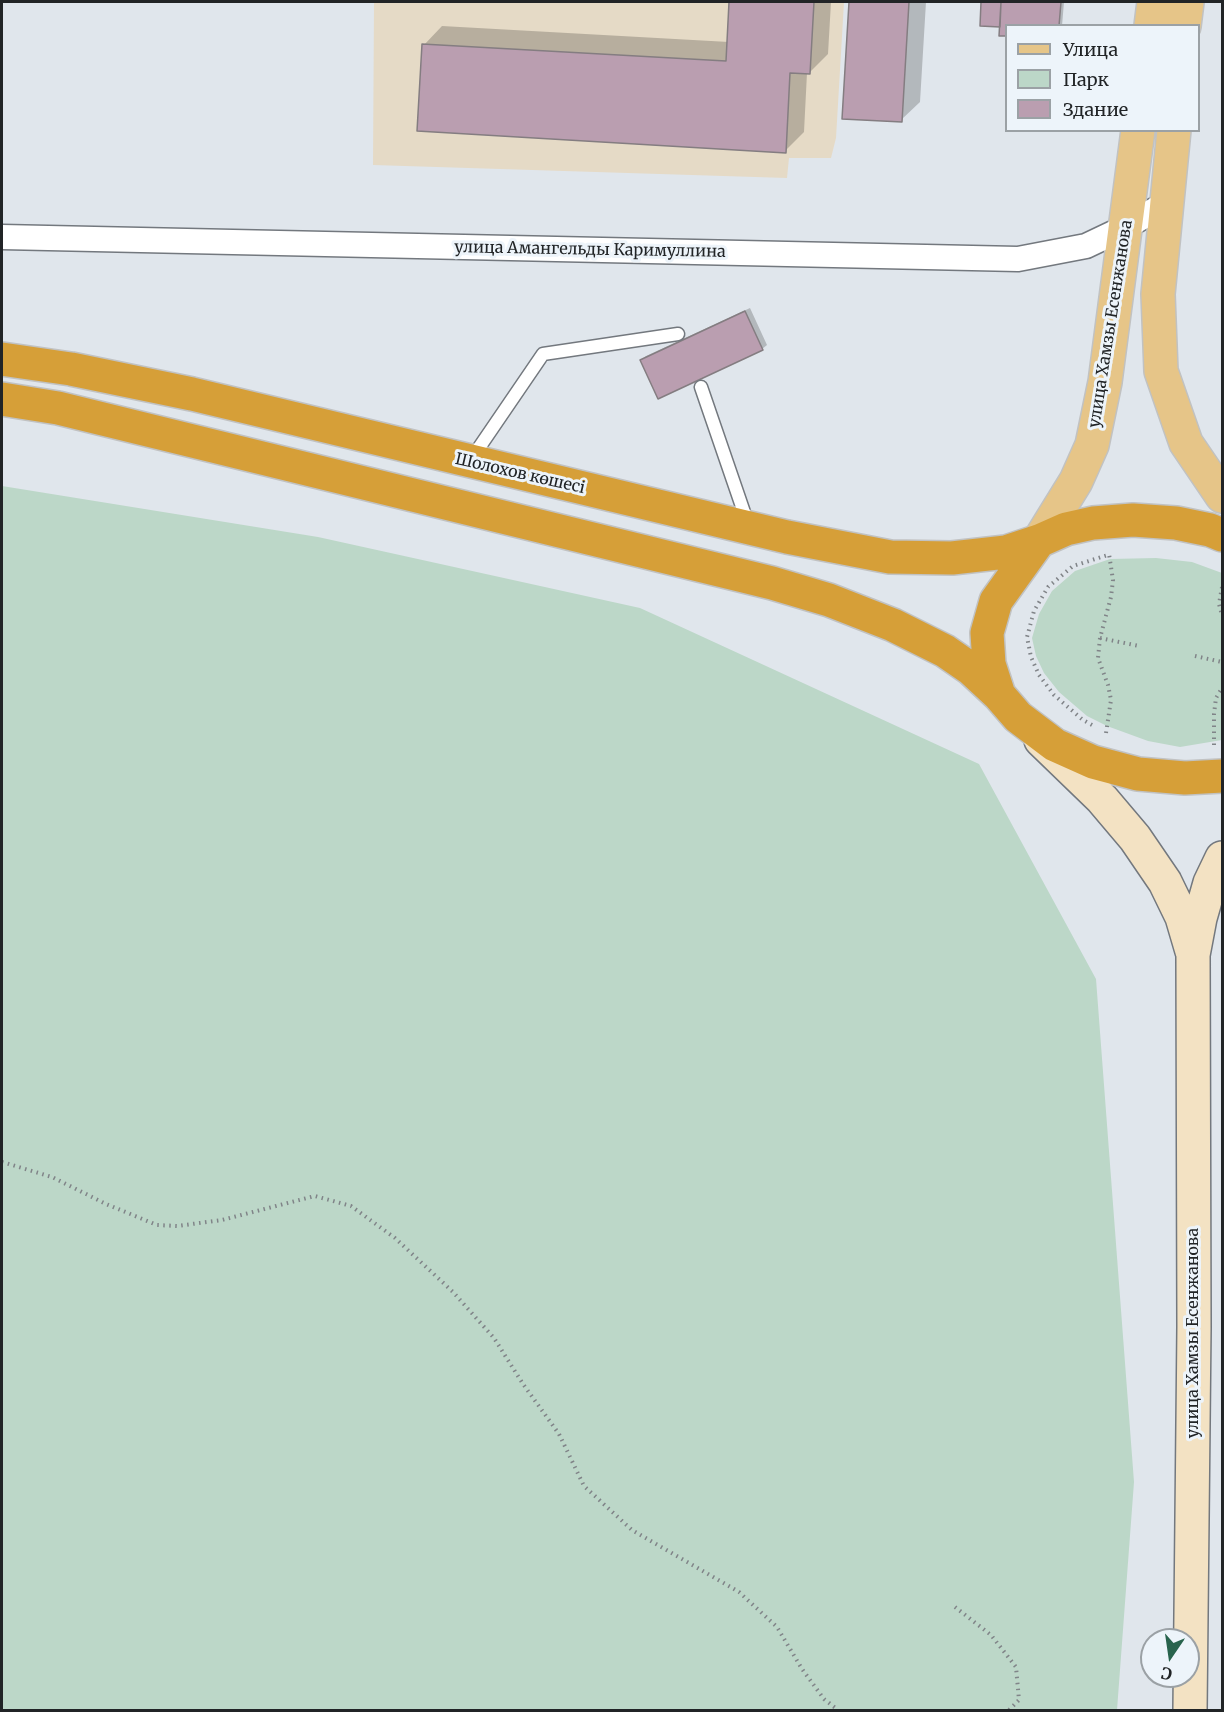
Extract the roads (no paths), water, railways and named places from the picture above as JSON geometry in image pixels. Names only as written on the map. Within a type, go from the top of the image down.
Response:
[{"type":"highway","name":"Шолохов көшесі","points":[[2,359],[71,369],[192,394],[750,528],[890,557],[952,558],[1006,552],[1066,529],[1093,523],[1132,520],[1176,523],[1210,530],[1222,535]]},
{"type":"highway","points":[[2,399],[58,408],[772,583],[829,600],[882,621],[945,651],[970,669],[1008,706],[1055,745],[1093,762],[1138,774],[1185,778],[1218,762]]},
{"type":"highway","points":[[1008,706],[989,664],[987,633],[996,601],[1039,541]]},
{"type":"main road","points":[[1151,24],[1154,2]]},
{"type":"main road","points":[[1185,24],[1187,2]]},
{"type":"main road","name":"улица Хамзы Есенжанова","points":[[1039,541],[1076,481],[1092,445],[1105,382],[1138,132]]},
{"type":"main road","points":[[1174,132],[1158,294],[1161,371],[1186,442],[1222,496]]},
{"type":"street","name":"улица Амангельды Каримуллина","points":[[2,237],[1018,259],[1086,246],[1126,227],[1166,203]]},
{"type":"street","points":[[1008,706],[1102,799],[1135,838],[1165,882],[1182,917],[1193,955]]},
{"type":"street","points":[[1193,955],[1210,883],[1222,858]]},
{"type":"street","name":"улица Хамзы Есенжанова","points":[[1190,1710],[1194,1327],[1193,955]]},
{"type":"lane","points":[[470,462],[543,354],[678,334]]},
{"type":"lane","points":[[701,387],[750,528]]}]
